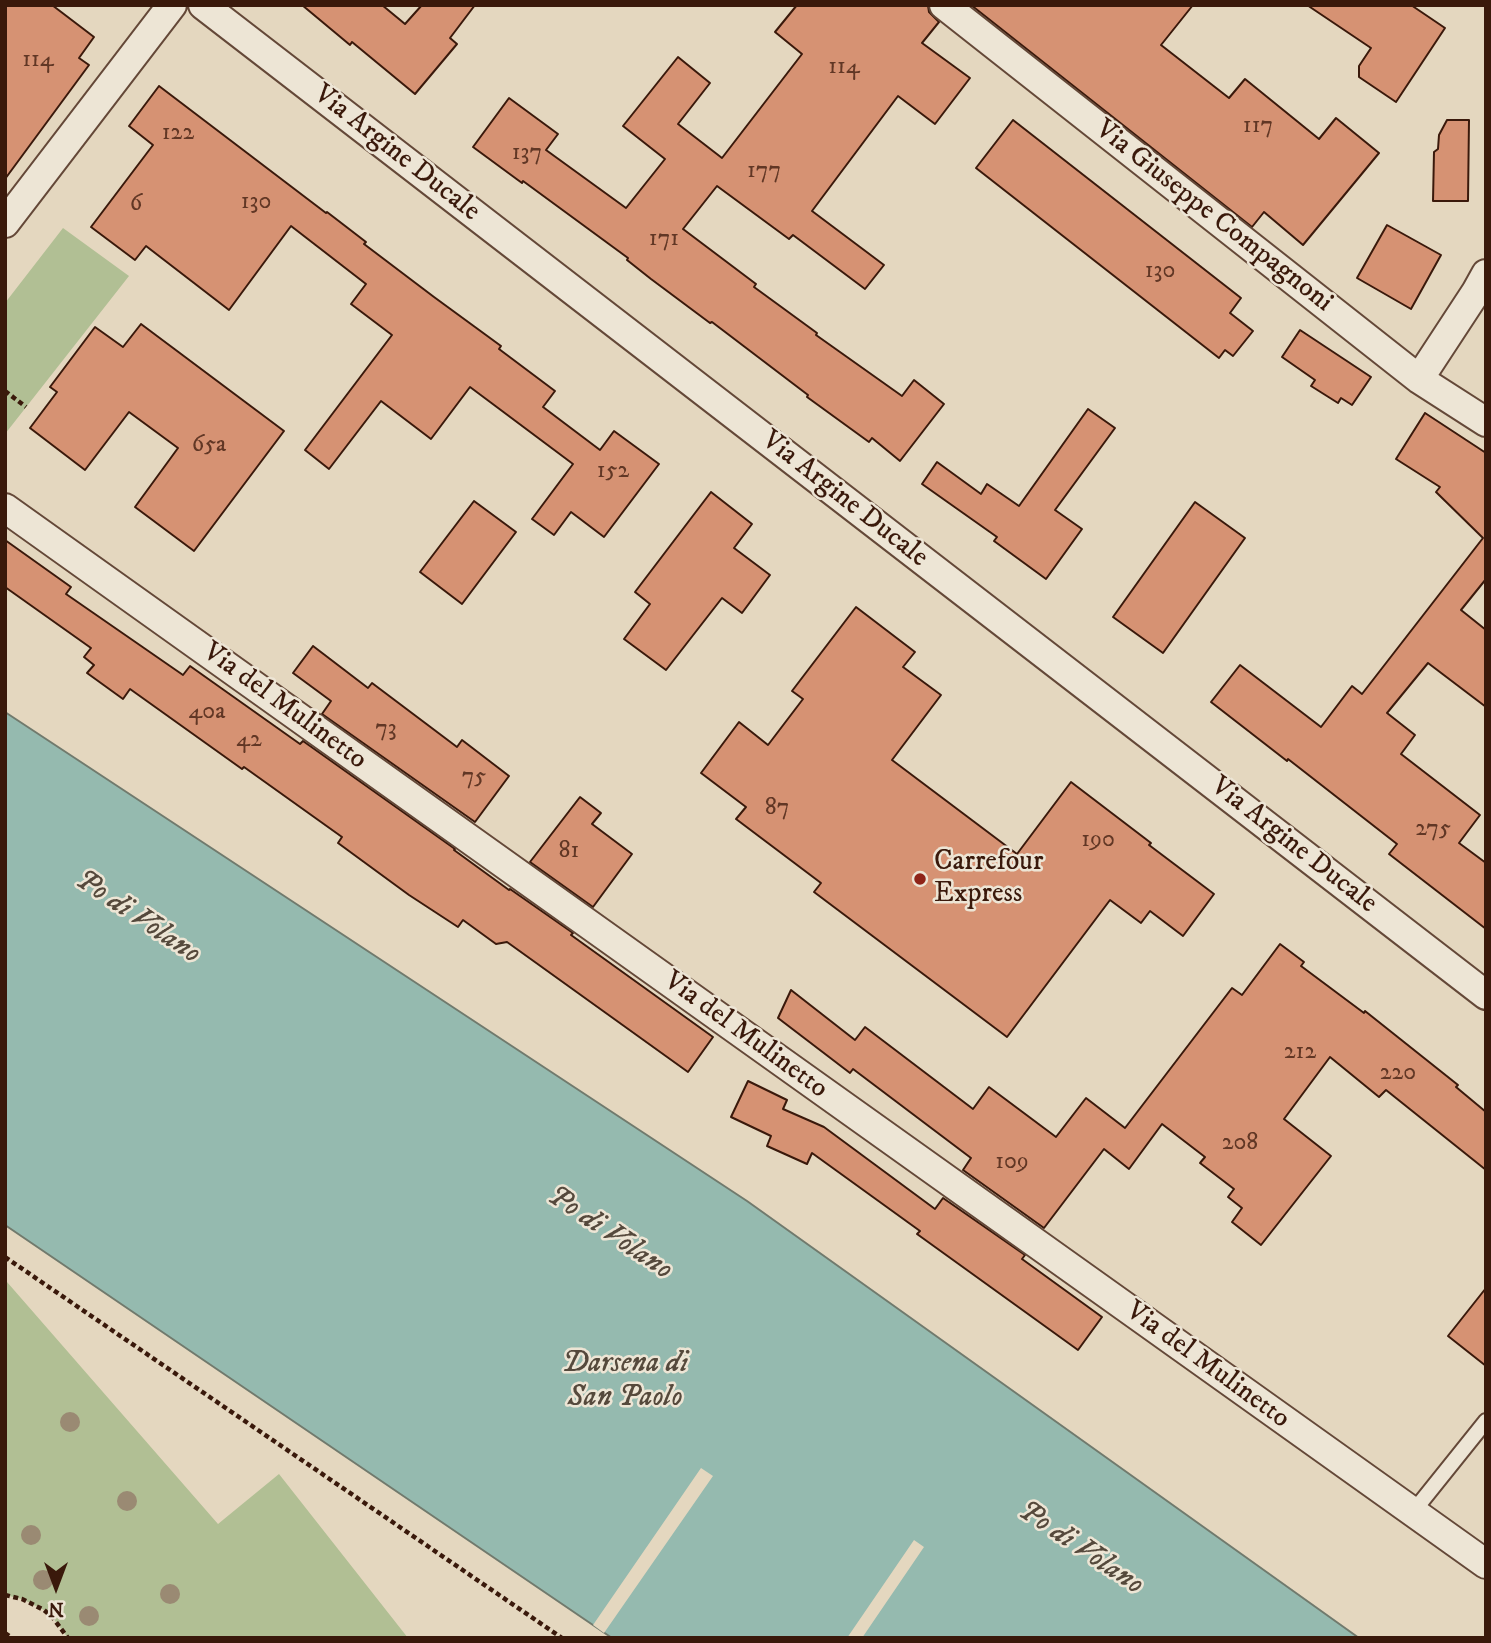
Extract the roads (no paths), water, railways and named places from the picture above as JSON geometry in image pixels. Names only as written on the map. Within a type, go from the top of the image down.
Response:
[{"type":"street","points":[[5,223],[172,5]]},
{"type":"street","name":"Via Argine Ducale","points":[[203,5],[1486,995]]},
{"type":"street","name":"Via Giuseppe Compagnoni","points":[[944,5],[1419,379],[1486,422]]},
{"type":"street","points":[[1419,379],[1475,316],[1486,274]]},
{"type":"street","name":"Via del Mulinetto","points":[[5,508],[1486,1564]]},
{"type":"lane","points":[[1413,1512],[1486,1421]]},
{"type":"water","name":"Po di Volano","points":[[5,712],[747,1201],[1359,1638],[612,1638],[5,1225]]},
{"type":"place","name":"Carrefour Express","points":[[920,879]]},
{"type":"water label","name":"Darsena di San Paolo","points":[[625,1382]]}]
